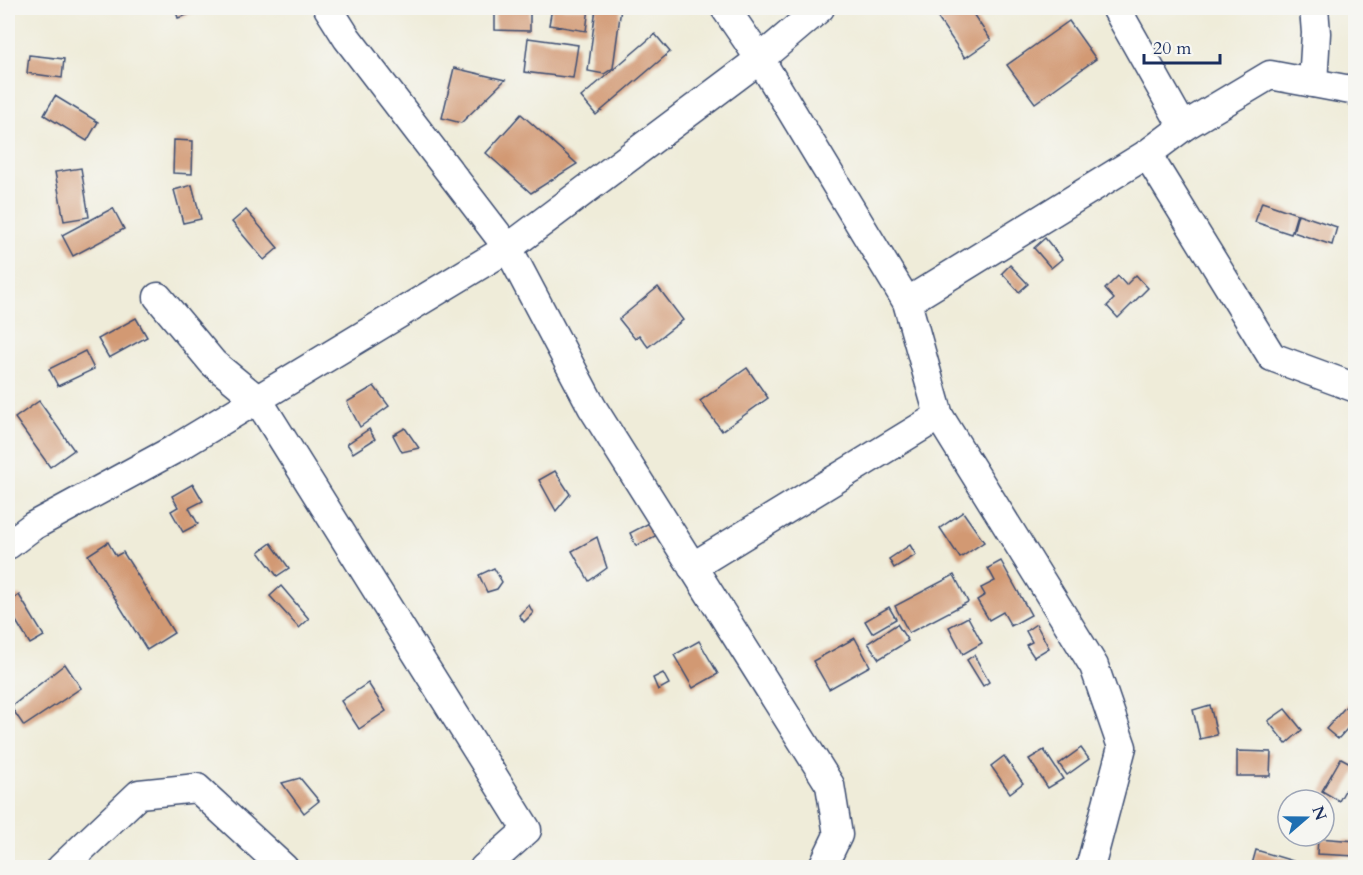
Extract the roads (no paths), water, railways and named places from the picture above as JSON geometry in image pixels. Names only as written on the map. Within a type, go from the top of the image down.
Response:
[{"type":"street","points":[[328,8],[348,38],[508,248],[592,407],[830,785],[838,835],[822,867]]},
{"type":"street","points":[[725,8],[760,58],[907,302],[939,416],[1094,666],[1122,747],[1090,867]]},
{"type":"street","points":[[8,545],[33,526],[175,449],[508,248],[760,58],[820,8]]},
{"type":"street","points":[[1116,8],[1183,127]]},
{"type":"street","points":[[1313,83],[1316,33],[1314,8]]},
{"type":"street","points":[[907,302],[1147,154],[1183,127],[1270,75],[1356,91]]},
{"type":"street","points":[[1147,154],[1272,357],[1356,388]]},
{"type":"street","points":[[158,297],[213,363],[258,400],[527,830],[484,867]]},
{"type":"street","points":[[692,567],[939,416]]},
{"type":"street","points":[[61,867],[139,794],[197,788],[284,867]]}]
